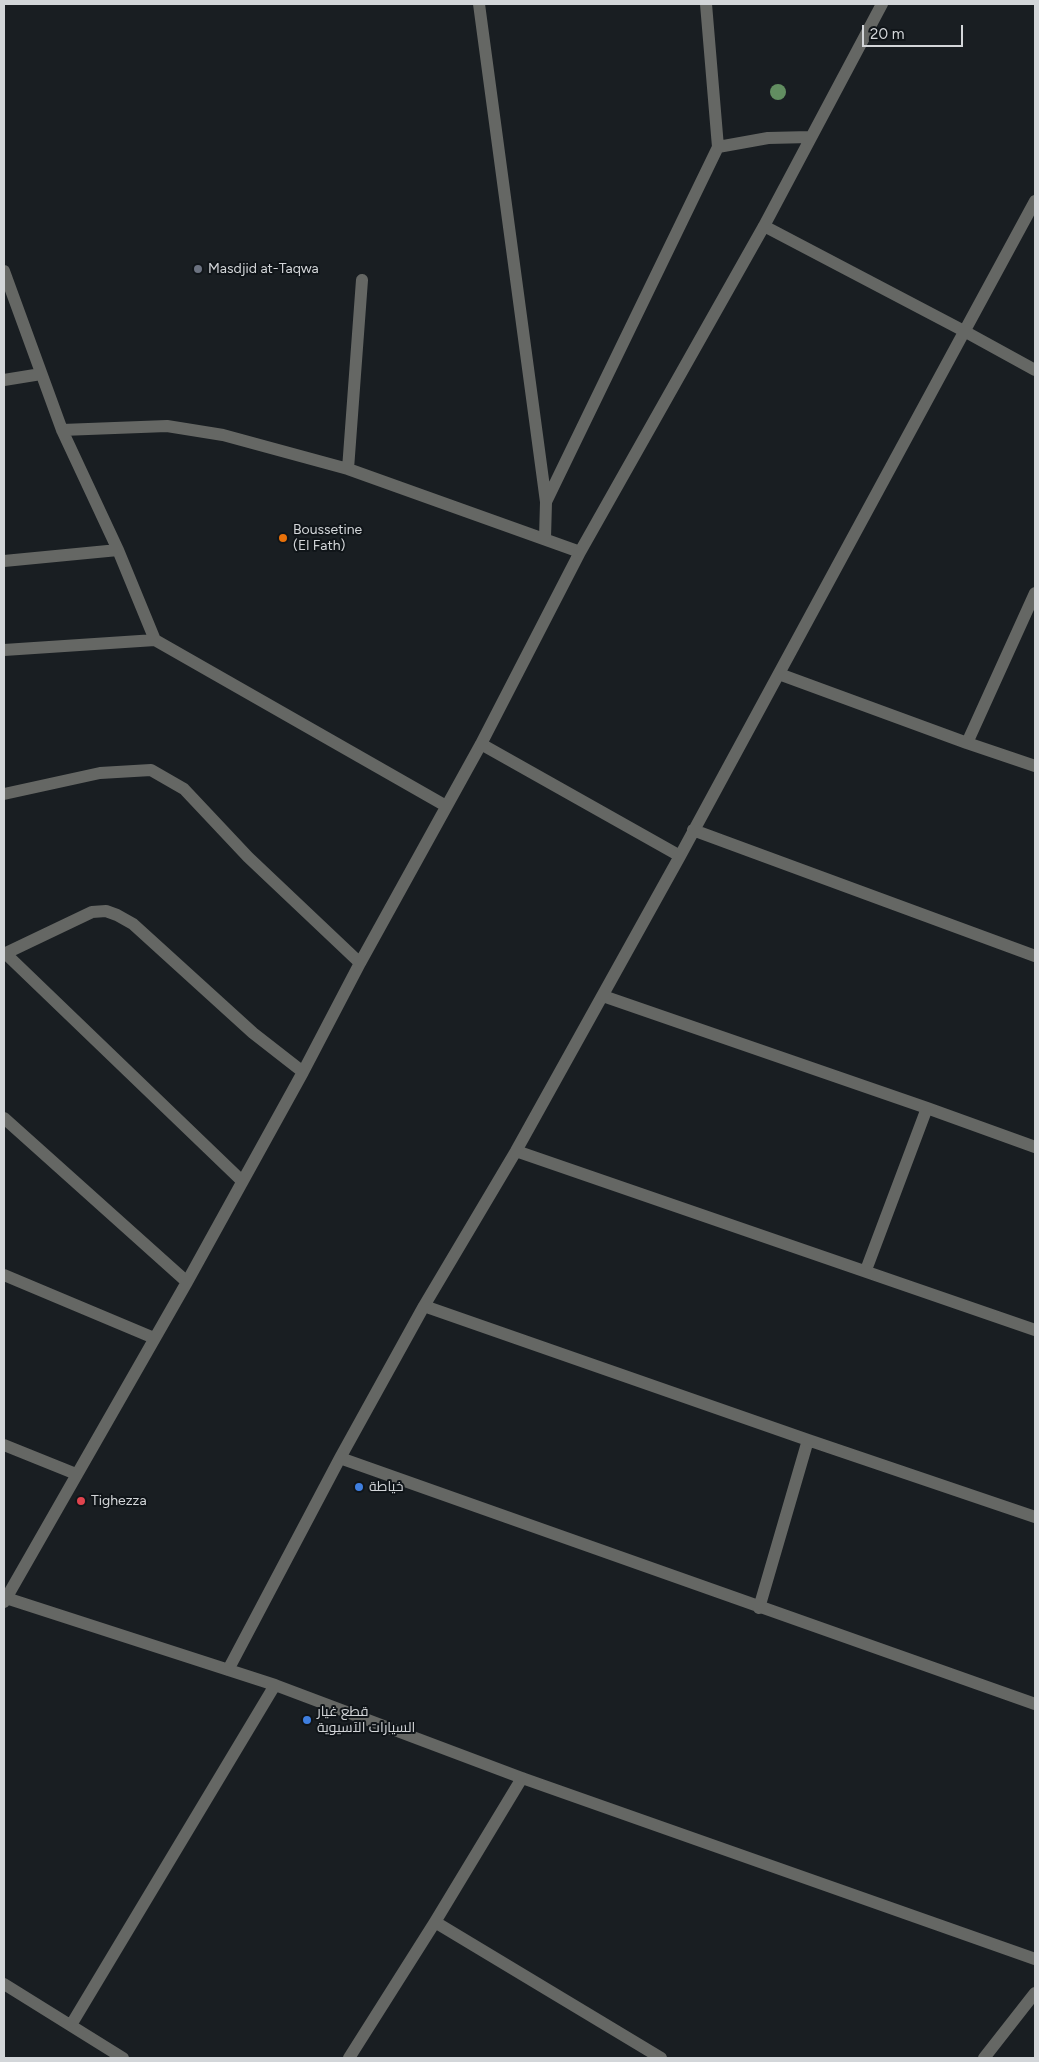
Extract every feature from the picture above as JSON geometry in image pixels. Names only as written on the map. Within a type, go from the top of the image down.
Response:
[{"type":"street","points":[[479,4],[546,502],[545,538]]},
{"type":"street","points":[[546,502],[718,147],[706,4]]},
{"type":"street","points":[[882,4],[764,226],[580,552],[481,744],[360,962],[303,1072],[187,1282],[5,1600],[275,1685],[522,1778],[1035,1959]]},
{"type":"street","points":[[718,147],[768,138],[810,137]]},
{"type":"street","points":[[228,1670],[340,1458],[424,1306],[516,1151],[680,856],[1035,201]]},
{"type":"street","points":[[764,226],[964,330],[1035,370]]},
{"type":"street","points":[[4,271],[62,430],[118,550],[155,640]]},
{"type":"street","points":[[348,469],[362,280]]},
{"type":"street","points":[[4,380],[41,374]]},
{"type":"street","points":[[62,430],[167,426],[223,435],[348,469],[580,552]]},
{"type":"street","points":[[4,561],[118,550]]},
{"type":"street","points":[[967,743],[1035,593]]},
{"type":"street","points":[[4,650],[155,640],[446,806]]},
{"type":"street","points":[[779,674],[1035,766]]},
{"type":"street","points":[[481,744],[680,856]]},
{"type":"street","points":[[4,794],[100,773],[150,770],[184,789],[248,857],[360,962]]},
{"type":"street","points":[[694,830],[1035,956]]},
{"type":"street","points":[[242,1181],[5,954],[92,912],[106,911],[117,915],[133,924],[253,1033],[303,1072]]},
{"type":"street","points":[[602,996],[927,1108],[1035,1148]]},
{"type":"street","points":[[866,1270],[927,1108]]},
{"type":"street","points":[[4,1118],[187,1282]]},
{"type":"street","points":[[516,1151],[866,1270],[1035,1330]]},
{"type":"street","points":[[4,1275],[154,1338]]},
{"type":"street","points":[[424,1306],[1035,1517]]},
{"type":"street","points":[[759,1608],[808,1440]]},
{"type":"street","points":[[4,1446],[76,1474]]},
{"type":"street","points":[[340,1458],[759,1608],[1035,1704]]},
{"type":"street","points":[[71,2025],[275,1685]]},
{"type":"street","points":[[349,2058],[436,1922],[522,1778]]},
{"type":"street","points":[[436,1922],[661,2058]]},
{"type":"street","points":[[4,1984],[123,2058]]},
{"type":"street","points":[[984,2058],[1035,1992]]},
{"type":"place","name":"Masdjid at-Taqwa","points":[[198,269]]},
{"type":"place","name":"Boussetine (El Fath)","points":[[283,538]]},
{"type":"place","name":"خياطة","points":[[359,1487]]},
{"type":"place","name":"Tighezza","points":[[81,1501]]},
{"type":"place","name":"قطع غيار السيارات الآسيوية","points":[[307,1720]]}]
